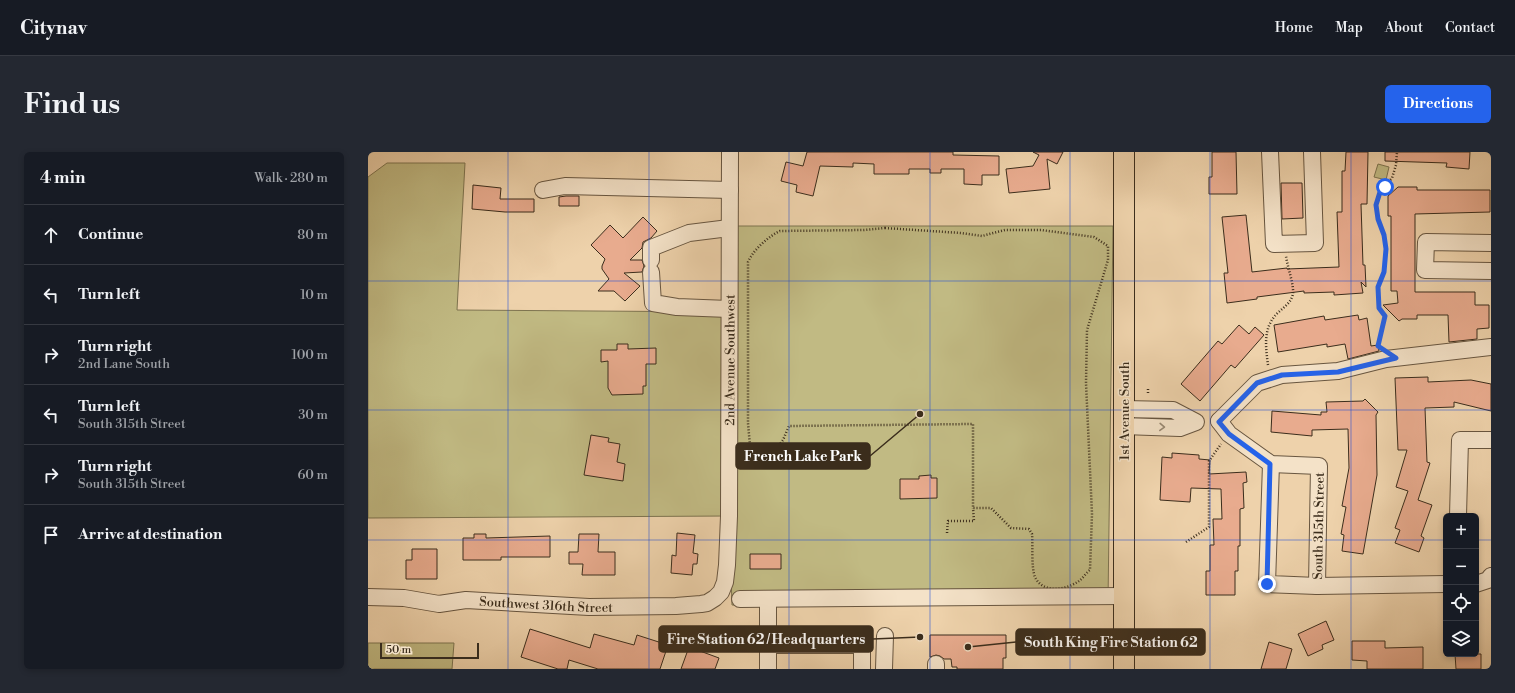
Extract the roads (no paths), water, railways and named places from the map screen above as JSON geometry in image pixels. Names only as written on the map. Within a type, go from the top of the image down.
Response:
[{"type":"main road","name":"1st Avenue South","points":[[1124,152],[1124,669]]},
{"type":"street","name":"2nd Avenue Southwest","points":[[721,592],[727,571],[729,516],[730,152]]},
{"type":"street","points":[[1270,152],[1274,244],[1315,243],[1312,152]]},
{"type":"street","points":[[543,190],[565,186],[730,190]]},
{"type":"street","points":[[729,228],[689,232],[651,248],[653,303],[729,309]]},
{"type":"street","points":[[1491,243],[1426,242],[1425,270],[1491,270]]},
{"type":"street","points":[[1224,428],[1257,383],[1270,378],[1282,375],[1338,372],[1396,358],[1491,347]]},
{"type":"street","points":[[1124,417],[1173,410],[1196,422],[1224,428],[1270,464]]},
{"type":"street","points":[[1458,513],[1460,440],[1491,440]]},
{"type":"street","name":"South 315th Street","points":[[1317,586],[1320,466],[1270,464],[1267,584],[1317,586],[1443,584]]},
{"type":"street","points":[[1479,583],[1488,580],[1491,576]]},
{"type":"street","name":"Southwest 316th Street","points":[[368,597],[404,598],[439,604],[466,600],[589,607],[676,606],[707,603],[721,592]]},
{"type":"street","points":[[740,599],[1123,596]]},
{"type":"street","points":[[768,599],[768,669]]},
{"type":"street","points":[[884,669],[885,636]]},
{"type":"street","points":[[768,645],[862,645],[862,669]]},
{"type":"place","name":"French Lake Park","points":[[920,414]]},
{"type":"place","name":"Fire Station 62 / Headquarters","points":[[920,637]]},
{"type":"place","name":"South King Fire Station 62","points":[[968,647]]}]
